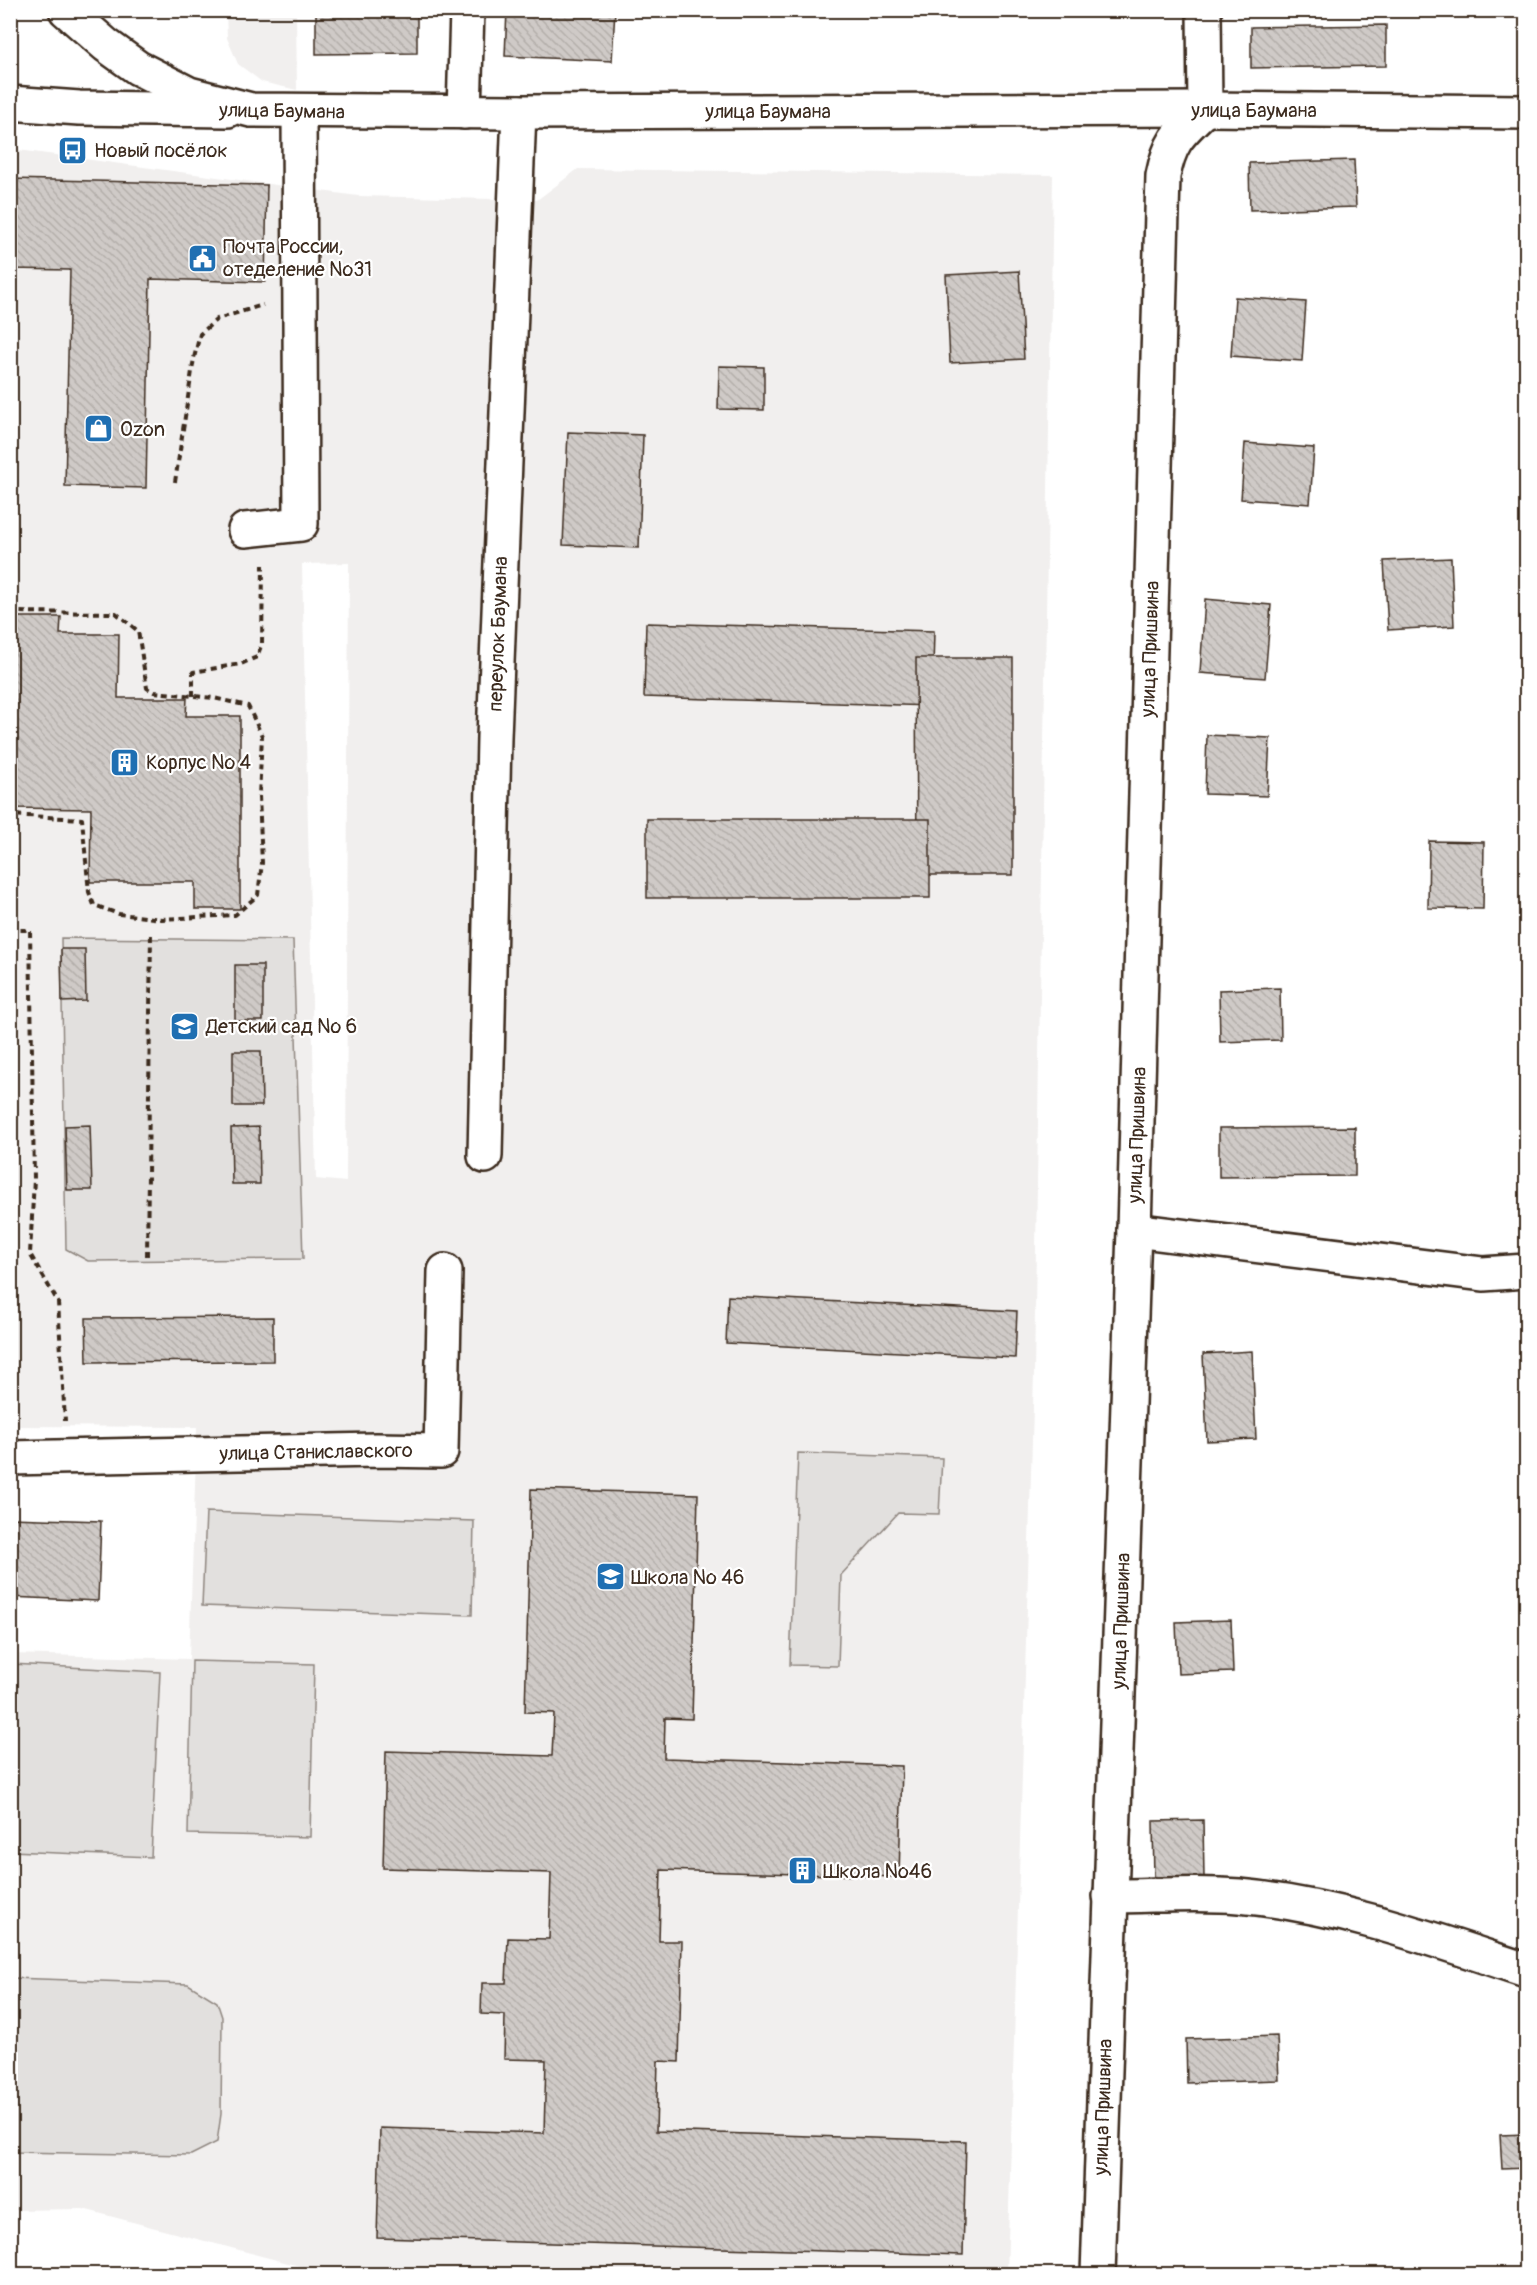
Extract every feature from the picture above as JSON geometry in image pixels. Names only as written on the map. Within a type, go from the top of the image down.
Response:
[{"type":"street","points":[[66,10],[106,45],[138,68],[189,94],[251,110]]},
{"type":"street","points":[[464,112],[467,10]]},
{"type":"street","points":[[1204,10],[1205,109]]},
{"type":"street","name":"улица Баумана","points":[[10,103],[80,108],[299,112],[1205,109],[1527,112]]},
{"type":"street","name":"улица Пришвина","points":[[1098,2274],[1134,1230],[1163,176],[1167,154],[1177,137],[1205,109]]},
{"type":"street","points":[[252,530],[302,524],[299,112]]},
{"type":"street","name":"переулок Баумана","points":[[485,1156],[494,737],[519,112]]},
{"type":"street","points":[[1134,1230],[1483,1274],[1527,1271]]},
{"type":"street","name":"улица Станиславского","points":[[10,1458],[364,1450],[441,1451],[445,1271]]},
{"type":"street","points":[[1110,1896],[1237,1896],[1321,1908],[1411,1933],[1527,1970]]},
{"type":"path","points":[[175,482],[194,358],[200,334],[217,319],[273,302]]},
{"type":"path","points":[[193,696],[193,672],[242,664],[257,657],[262,644],[263,567],[252,530]]},
{"type":"path","points":[[10,612],[116,613],[138,631],[147,688],[154,692],[214,698],[248,706],[262,736],[259,796],[261,863],[258,895],[235,915],[162,919],[119,914],[94,905],[89,892],[82,819],[10,815]]},
{"type":"path","points":[[10,930],[30,930],[34,1179],[30,1254],[58,1302],[68,1457]]},
{"type":"path","points":[[147,1256],[151,933]]},
{"type":"shaded area","points":[[226,11],[296,11],[297,90],[262,82],[238,64],[227,38]]},
{"type":"shaded area","points":[[11,149],[358,196],[537,200],[578,169],[1053,175],[1034,1374],[1007,2274],[330,2274],[83,2209],[11,2210],[11,1654],[189,1659],[197,1427],[11,1426]],"holes":[[[349,563],[346,1182],[316,1179],[302,564]]]},
{"type":"shaded area","points":[[61,938],[293,940],[303,1259],[88,1261],[66,1249]]},
{"type":"shaded area","points":[[798,1453],[942,1458],[939,1514],[898,1513],[841,1575],[838,1666],[790,1665]]},
{"type":"shaded area","points":[[206,1512],[474,1521],[472,1615],[202,1606]]},
{"type":"shaded area","points":[[192,1661],[314,1664],[310,1837],[188,1834]]},
{"type":"shaded area","points":[[11,1664],[160,1672],[151,1857],[11,1851]]},
{"type":"shaded area","points":[[11,1978],[188,1984],[217,2002],[222,2017],[221,2114],[217,2142],[191,2155],[11,2152]]},
{"type":"building","points":[[316,10],[417,10],[417,53],[316,54]]},
{"type":"building","points":[[507,10],[615,10],[612,61],[505,56]]},
{"type":"building","points":[[1386,25],[1386,66],[1251,68],[1251,27]]},
{"type":"building","points":[[1354,160],[1356,207],[1250,210],[1249,163]]},
{"type":"building","points":[[10,179],[267,185],[265,282],[150,279],[146,488],[65,486],[70,270],[10,269]]},
{"type":"building","points":[[1019,271],[1024,359],[950,363],[946,275]]},
{"type":"building","points":[[1235,297],[1306,302],[1302,361],[1231,356]]},
{"type":"building","points":[[719,366],[764,367],[764,410],[718,409]]},
{"type":"building","points":[[568,432],[643,435],[639,548],[563,545]]},
{"type":"building","points":[[1245,443],[1314,448],[1310,504],[1241,499]]},
{"type":"building","points":[[1451,558],[1454,626],[1388,630],[1384,561]]},
{"type":"building","points":[[1205,599],[1271,605],[1265,678],[1200,673]]},
{"type":"building","name":"Корпус № 4","points":[[10,617],[61,617],[60,634],[119,634],[118,698],[187,698],[186,716],[240,716],[240,909],[195,909],[195,882],[90,882],[91,809],[10,808]]},
{"type":"building","points":[[646,623],[934,631],[932,706],[644,697]]},
{"type":"building","points":[[916,658],[1013,658],[1013,875],[917,875]]},
{"type":"building","points":[[1207,735],[1270,738],[1267,796],[1205,794]]},
{"type":"building","points":[[647,819],[930,819],[930,898],[647,898]]},
{"type":"building","points":[[1429,841],[1484,842],[1483,909],[1428,908]]},
{"type":"building","points":[[61,949],[85,949],[86,1001],[62,1002]]},
{"type":"building","points":[[235,965],[263,965],[263,1021],[235,1021]]},
{"type":"building","points":[[1280,988],[1281,1040],[1220,1042],[1219,990]]},
{"type":"building","points":[[233,1051],[261,1051],[262,1106],[233,1106]]},
{"type":"building","points":[[90,1125],[92,1190],[67,1190],[65,1126]]},
{"type":"building","points":[[259,1127],[260,1184],[232,1184],[231,1128]]},
{"type":"building","points":[[1355,1127],[1355,1176],[1219,1177],[1219,1128]]},
{"type":"building","points":[[10,1193],[13,1193],[11,1292],[10,1292]]},
{"type":"building","points":[[728,1296],[1017,1311],[1015,1358],[726,1343]]},
{"type":"building","points":[[273,1317],[273,1361],[87,1362],[86,1318]]},
{"type":"building","points":[[1252,1351],[1256,1439],[1207,1441],[1203,1354]]},
{"type":"building","name":"Школа №46","points":[[531,1489],[698,1494],[692,1719],[665,1718],[664,1758],[902,1766],[899,1877],[661,1870],[659,1941],[682,1941],[679,2062],[658,2061],[656,2131],[966,2141],[963,2255],[377,2238],[380,2128],[544,2133],[546,2060],[504,2059],[505,2015],[481,2014],[482,1983],[506,1983],[508,1938],[549,1939],[551,1873],[383,1868],[386,1751],[552,1756],[554,1713],[525,1712]]},
{"type":"building","points":[[10,1518],[101,1521],[98,1601],[10,1597]]},
{"type":"building","points":[[1231,1620],[1233,1672],[1178,1674],[1176,1622]]},
{"type":"building","points":[[1203,1820],[1204,1879],[1154,1879],[1153,1821]]},
{"type":"building","points":[[1277,2036],[1279,2080],[1187,2083],[1186,2039]]},
{"type":"building","points":[[1526,2134],[1526,2168],[1502,2169],[1500,2135]]},
{"type":"place","name":"Новый посёлок","points":[[73,150]]},
{"type":"place","name":"Почта России, отеделение №31","points":[[202,258]]},
{"type":"place","name":"Ozon","points":[[99,429]]},
{"type":"place","name":"Корпус № 4","points":[[125,762]]},
{"type":"place","name":"Детский сад № 6","points":[[185,1026]]},
{"type":"place","name":"Школа № 46","points":[[610,1577]]},
{"type":"place","name":"Школа №46","points":[[802,1871]]}]
